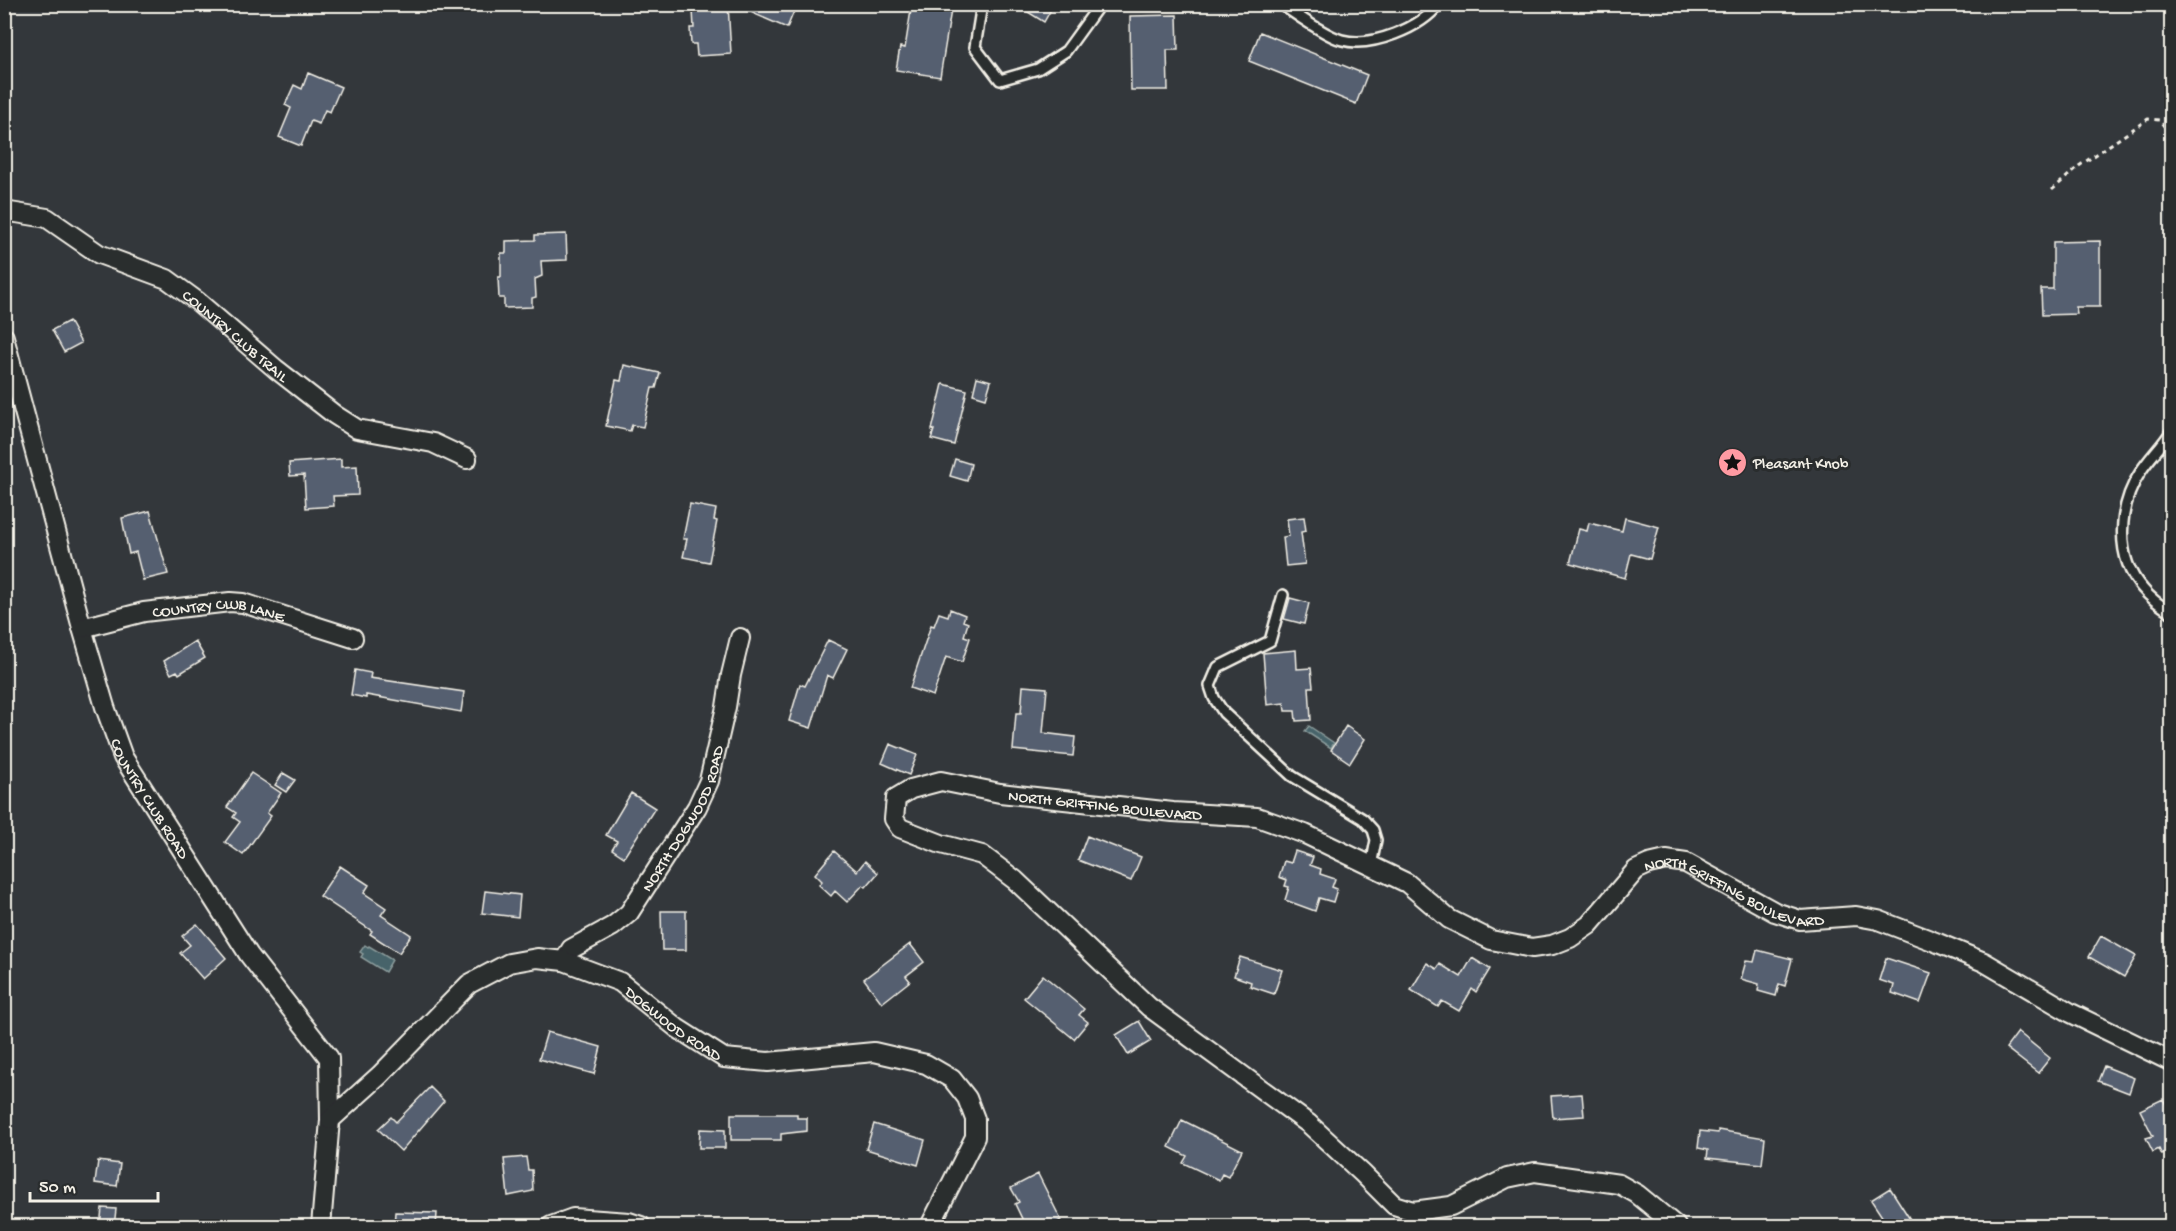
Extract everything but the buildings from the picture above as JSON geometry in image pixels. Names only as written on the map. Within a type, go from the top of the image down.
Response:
[{"type":"street","name":"COUNTRY CLUB TRAIL","points":[[4,211],[47,218],[99,254],[167,279],[197,301],[284,375],[335,415],[357,429],[433,443],[467,459]]},
{"type":"street","name":"COUNTRY CLUB ROAD","points":[[4,337],[82,628],[105,707],[123,757],[249,955],[329,1058],[330,1120],[321,1227]]},
{"type":"street","name":"COUNTRY CLUB LANE","points":[[82,628],[144,612],[230,602],[243,603],[353,638]]},
{"type":"street","name":"NORTH DOGWOOD ROAD","points":[[564,961],[571,949],[613,926],[629,913],[697,807],[709,781],[740,638]]},
{"type":"street","name":"NORTH GRIFFING BOULEVARD","points":[[1676,1227],[1637,1194],[1619,1184],[1535,1172],[1507,1178],[1451,1206],[1413,1211],[1394,1205],[1309,1124],[1149,1007],[1015,880],[982,855],[941,844],[900,828],[894,819],[896,798],[911,789],[941,781],[1000,793],[1173,812],[1257,817],[1305,834],[1407,883],[1449,920],[1491,940],[1532,948],[1552,945],[1570,938],[1589,925],[1636,870],[1666,860],[1686,863],[1775,912],[1800,920],[1856,916],[1878,920],[1938,943],[1984,962],[2071,1013],[2172,1062]]},
{"type":"street","name":"DOGWOOD ROAD","points":[[330,1120],[380,1075],[469,984],[508,963],[537,958],[564,961],[620,982],[677,1028],[724,1058],[768,1062],[874,1052],[926,1064],[952,1079],[967,1098],[975,1119],[975,1137],[930,1227]]},
{"type":"street","points":[[551,1227],[573,1218],[629,1222],[641,1227]]},
{"type":"lane","points":[[982,4],[975,46],[1000,80],[1038,69],[1066,51],[1100,4]]},
{"type":"lane","points":[[1281,4],[1304,20],[1341,40],[1367,42],[1397,33],[1432,13],[1439,4]]},
{"type":"lane","points":[[2172,430],[2140,471],[2124,509],[2122,527],[2123,548],[2130,568],[2141,588],[2172,613]]},
{"type":"lane","points":[[1283,595],[1269,641],[1218,667],[1210,686],[1214,698],[1224,713],[1292,776],[1363,819],[1373,830],[1376,840],[1371,866]]},
{"type":"path","points":[[2052,190],[2079,166],[2148,119],[2159,120],[2168,131]]},
{"type":"water","points":[[1309,726],[1334,743],[1331,748],[1305,731]]},
{"type":"water","points":[[365,945],[392,960],[385,972],[361,957],[363,954],[360,952]]},
{"type":"place","name":"Pleasant Knob","points":[[1732,462]]}]
